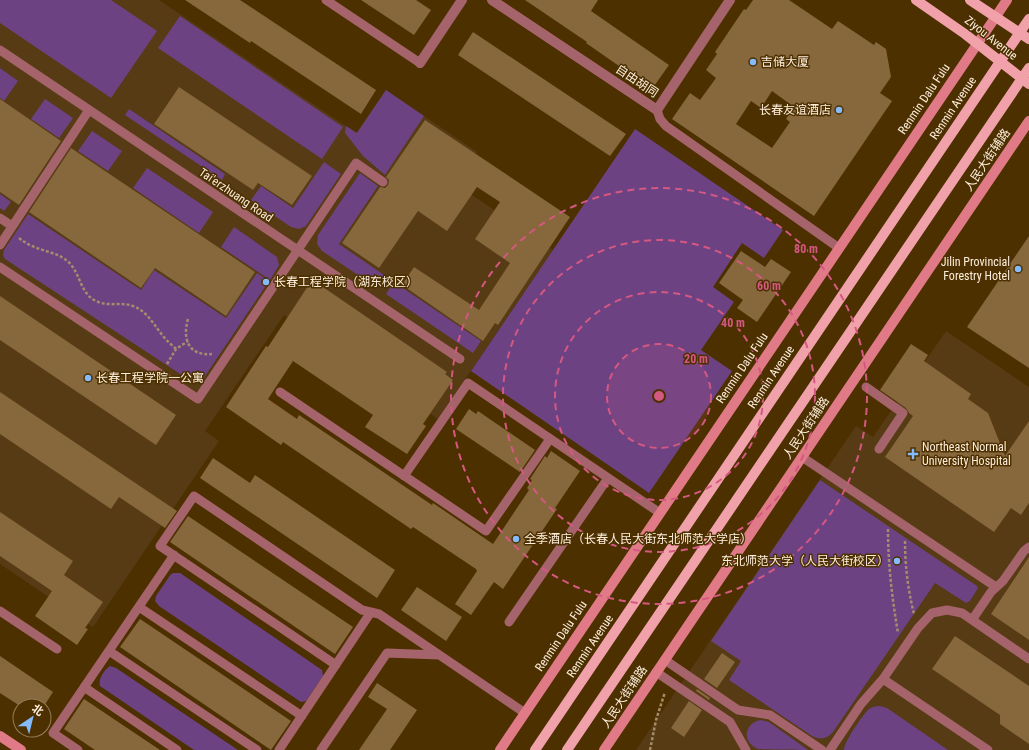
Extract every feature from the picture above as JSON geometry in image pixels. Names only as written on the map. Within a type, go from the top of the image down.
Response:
[{"type":"main road","name":"Ziyou Avenue","points":[[916,0],[978,43],[1025,82]]},
{"type":"main road","name":"Ziyou Avenue","points":[[970,0],[1029,39]]},
{"type":"main road","name":"Renmin Dalu Fulu","points":[[500,750],[1007,0]]},
{"type":"main road","name":"Renmin Avenue","points":[[535,750],[1029,19]]},
{"type":"main road","points":[[567,750],[1025,82],[1029,68]]},
{"type":"main road","name":"人民大街辅路","points":[[604,750],[1029,121]]},
{"type":"main road","points":[[0,736],[21,750]]},
{"type":"street","points":[[420,63],[462,0]]},
{"type":"street","name":"自由胡同","points":[[492,0],[657,110],[730,0]]},
{"type":"lane","points":[[326,0],[420,63]]},
{"type":"lane","name":"Tai'erzhuang Road","points":[[0,50],[297,251],[460,359]]},
{"type":"lane","points":[[0,245],[90,110]]},
{"type":"lane","points":[[657,110],[660,119],[666,126],[839,248]]},
{"type":"lane","points":[[0,267],[198,399],[356,163],[384,182]]},
{"type":"lane","points":[[0,218],[11,228]]},
{"type":"lane","points":[[404,476],[468,383],[660,513]]},
{"type":"lane","points":[[866,387],[903,413],[879,449]]},
{"type":"lane","points":[[280,392],[486,531],[550,438]]},
{"type":"lane","points":[[802,457],[996,587]]},
{"type":"lane","points":[[509,622],[608,478]]},
{"type":"lane","points":[[336,665],[160,546],[194,496],[362,610],[379,614],[525,713]]},
{"type":"lane","points":[[972,620],[991,592],[1003,581],[1024,551],[1029,547]]},
{"type":"lane","points":[[78,750],[53,733],[174,555]]},
{"type":"lane","points":[[139,607],[302,716]]},
{"type":"lane","points":[[830,750],[861,704],[883,679],[918,628],[932,613],[947,610],[962,613],[1029,659]]},
{"type":"lane","points":[[0,611],[58,649]]},
{"type":"lane","points":[[279,750],[371,612]]},
{"type":"lane","points":[[109,651],[257,750]]},
{"type":"lane","points":[[321,750],[387,653],[440,655]]},
{"type":"lane","points":[[665,660],[738,710],[770,714],[822,750]]},
{"type":"lane","points":[[656,672],[730,722],[746,750]]},
{"type":"lane","points":[[883,679],[977,747],[988,750]]},
{"type":"lane","points":[[84,687],[177,750]]},
{"type":"path","points":[[11,228],[22,241],[34,248],[57,255],[66,260],[73,267],[88,295],[94,300],[103,304],[126,304],[134,306],[144,312],[176,349]]},
{"type":"path","points":[[188,319],[186,327],[190,348],[196,353],[203,355],[218,353],[227,356]]},
{"type":"path","points":[[161,375],[176,349],[188,341]]},
{"type":"path","points":[[888,514],[888,558],[892,598],[901,652]]},
{"type":"path","points":[[904,526],[905,558],[909,592],[918,628]]},
{"type":"path","points":[[650,750],[656,720],[668,680]]},
{"type":"shaded area","name":"长春工程学院（湖东校区）","points":[[0,0],[159,0],[356,133],[386,90],[477,152],[456,184],[553,250],[438,419],[284,315],[205,431],[219,441],[93,627],[0,564]]},
{"type":"shaded area","points":[[0,0],[111,0],[157,31],[111,98],[0,23]]},
{"type":"shaded area","points":[[180,16],[343,127],[322,159],[158,48]]},
{"type":"shaded area","points":[[0,68],[18,81],[4,101],[0,98]]},
{"type":"shaded area","points":[[386,90],[424,116],[385,175],[363,156],[345,133],[346,126],[357,133]]},
{"type":"shaded area","points":[[45,99],[73,118],[59,138],[31,119]]},
{"type":"shaded area","points":[[129,109],[225,174],[222,180],[125,115]]},
{"type":"shaded area","points":[[635,129],[783,230],[764,258],[742,243],[713,287],[734,302],[701,350],[732,371],[649,493],[471,371]]},
{"type":"shaded area","points":[[92,131],[122,151],[108,171],[78,151]]},
{"type":"shaded area","points":[[324,162],[341,174],[306,226],[299,229],[291,227],[251,200],[261,186],[293,208]]},
{"type":"shaded area","points":[[147,168],[213,212],[199,233],[133,188]]},
{"type":"shaded area","points":[[360,173],[378,186],[339,244],[384,275],[376,287],[322,251],[317,244],[318,235]]},
{"type":"shaded area","points":[[0,194],[11,202],[4,211],[0,208]]},
{"type":"shaded area","points":[[28,214],[141,290],[154,270],[226,318],[257,273],[269,281],[203,379],[200,382],[194,383],[5,259],[3,255],[4,250]]},
{"type":"shaded area","points":[[234,227],[277,257],[279,265],[270,280],[221,247]]},
{"type":"shaded area","points":[[394,282],[481,341],[473,353],[386,294]]},
{"type":"shaded area","name":"东北师范大学（人民大街校区）","points":[[946,331],[1029,387],[1029,750],[636,750],[856,426],[873,437]]},
{"type":"shaded area","points":[[820,480],[978,588],[970,601],[966,603],[935,583],[833,732],[826,737],[818,738],[812,736],[729,680],[741,661],[711,641]]},
{"type":"shaded area","points":[[180,573],[322,670],[323,676],[306,701],[301,702],[159,606],[155,601],[156,596],[171,574]]},
{"type":"shaded area","points":[[110,666],[116,668],[238,750],[194,750],[100,686],[102,675]]},
{"type":"shaded area","points":[[880,706],[887,708],[948,750],[844,750],[850,735],[865,713],[872,707]]},
{"type":"shaded area","points":[[761,720],[769,722],[808,750],[767,750],[755,748],[748,740],[747,732],[752,724]]},
{"type":"building","points":[[185,0],[240,0],[376,90],[361,114],[251,41],[250,43]]},
{"type":"building","points":[[361,0],[416,0],[431,10],[414,35]]},
{"type":"building","points":[[525,0],[598,0],[591,11],[669,65],[652,89]]},
{"type":"building","points":[[753,0],[789,0],[832,29],[838,21],[874,45],[876,42],[886,49],[891,77],[880,93],[892,101],[814,216],[672,119],[690,93],[700,100],[716,78],[706,70],[717,54],[715,52],[744,9],[746,10]],"holes":[[[772,91],[794,107],[786,119],[790,122],[772,148],[736,124],[751,101],[761,108]]]},
{"type":"building","points":[[473,32],[626,134],[610,156],[458,55]]},
{"type":"building","points":[[179,87],[312,176],[292,205],[258,183],[253,190],[154,124]]},
{"type":"building","points":[[0,99],[61,141],[19,205],[0,192]]},
{"type":"building","points":[[425,120],[570,217],[498,325],[495,323],[483,341],[402,285],[414,267],[479,310],[510,263],[475,239],[500,202],[477,187],[447,231],[418,211],[379,268],[342,243],[380,187],[385,188],[388,185],[389,180],[386,177]]},
{"type":"building","points":[[71,148],[255,272],[226,316],[155,268],[141,288],[29,212]]},
{"type":"building","name":"Jilin Provincial Forestry Hotel","points":[[1029,236],[1029,368],[967,327]]},
{"type":"building","points":[[741,251],[765,267],[771,259],[791,272],[757,322],[737,308],[743,300],[719,283]]},
{"type":"building","points":[[310,283],[318,288],[320,285],[447,372],[445,374],[453,380],[423,424],[426,426],[407,454],[365,427],[373,415],[293,361],[268,399],[297,419],[299,415],[432,505],[433,503],[493,544],[529,490],[527,488],[532,480],[530,479],[545,456],[547,458],[551,451],[580,471],[555,508],[557,509],[503,589],[494,582],[471,615],[455,604],[477,571],[476,569],[413,527],[411,529],[283,442],[281,445],[226,407]]},
{"type":"building","name":"长春工程学院一公寓","points":[[0,296],[176,415],[156,445],[0,340]]},
{"type":"building","name":"Northeast Normal University Hospital","points":[[911,344],[928,355],[924,361],[971,394],[968,399],[988,413],[1005,456],[1029,421],[1029,503],[1021,515],[1011,508],[994,532],[885,457],[913,416],[906,408],[880,390]]},
{"type":"building","points":[[0,392],[177,511],[165,528],[119,497],[111,509],[0,434]]},
{"type":"building","points":[[469,409],[476,414],[478,411],[535,450],[520,472],[456,429]]},
{"type":"building","points":[[213,458],[250,483],[255,475],[395,570],[377,598],[200,478]]},
{"type":"building","points":[[0,512],[73,561],[64,575],[103,602],[85,628],[88,629],[77,645],[35,616],[52,591],[0,556]]},
{"type":"building","points":[[188,516],[353,627],[335,654],[170,542]]},
{"type":"building","points":[[1029,557],[1029,640],[991,614]]},
{"type":"building","points":[[417,587],[462,617],[446,641],[401,610]]},
{"type":"building","points":[[140,619],[291,721],[271,750],[120,647]]},
{"type":"building","points":[[955,636],[1029,686],[1029,744],[1000,724],[1000,715],[932,669]]},
{"type":"building","points":[[722,653],[735,662],[717,688],[704,679]]},
{"type":"building","points":[[0,656],[53,692],[49,698],[12,698],[12,701],[0,693]]},
{"type":"building","points":[[377,683],[417,710],[390,750],[359,750],[387,709],[368,697]]},
{"type":"building","points":[[697,689],[710,698],[709,700],[696,691]]},
{"type":"building","points":[[84,699],[160,750],[95,750],[64,729]]},
{"type":"building","points":[[689,701],[702,710],[684,737],[671,728]]},
{"type":"place","name":"吉储大厦","points":[[753,62]]},
{"type":"place","name":"长春友谊酒店","points":[[839,110]]},
{"type":"place","name":"Jilin Provincial Forestry Hotel","points":[[1018,269]]},
{"type":"place","name":"长春工程学院（湖东校区）","points":[[266,282]]},
{"type":"place","name":"长春工程学院一公寓","points":[[88,378]]},
{"type":"place","name":"Northeast Normal University Hospital","points":[[913,454]]},
{"type":"place","name":"全季酒店（长春人民大街东北师范大学店）","points":[[516,539]]},
{"type":"place","name":"东北师范大学（人民大街校区）","points":[[897,561]]}]
